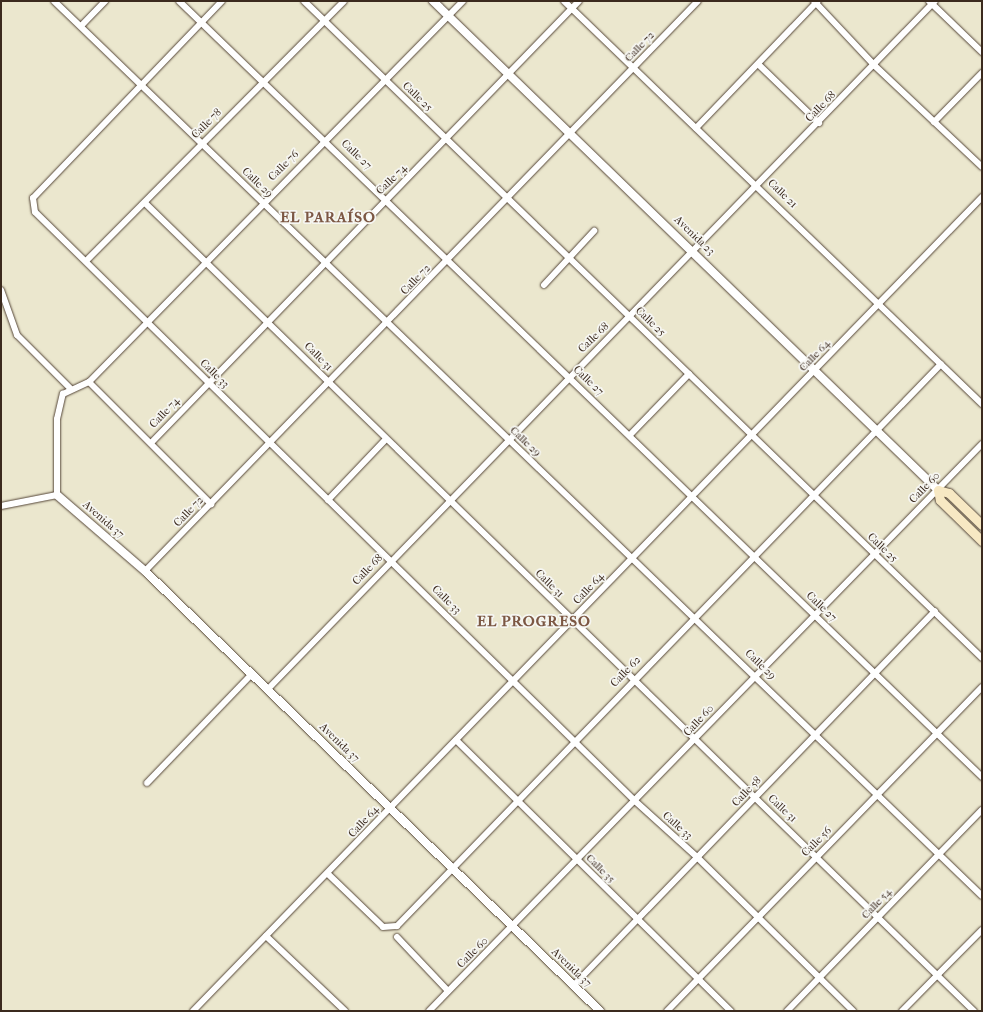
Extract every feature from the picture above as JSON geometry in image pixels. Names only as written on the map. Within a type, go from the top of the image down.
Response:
[{"type":"main road","name":"Avenida 23","points":[[982,525],[949,493],[938,490],[940,500],[982,541]]},
{"type":"street","name":"Calle 29","points":[[54,1],[263,202],[387,324],[695,616],[982,896]]},
{"type":"street","points":[[81,26],[105,1]]},
{"type":"street","name":"Calle 27","points":[[179,1],[325,139],[982,777]]},
{"type":"street","points":[[141,85],[222,1]]},
{"type":"street","name":"Calle 25","points":[[304,1],[982,658]]},
{"type":"street","name":"Calle 78","points":[[86,261],[344,1]]},
{"type":"street","name":"Avenida 23","points":[[433,1],[571,132],[938,490]]},
{"type":"street","name":"Calle 76","points":[[89,382],[384,79],[464,1]]},
{"type":"street","name":"Calle 21","points":[[564,1],[696,128],[758,185],[982,404]]},
{"type":"street","name":"Calle 74","points":[[150,443],[324,263],[447,140],[580,1]]},
{"type":"street","name":"Calle 72","points":[[145,571],[509,200],[694,2]]},
{"type":"street","points":[[696,128],[816,2],[875,66],[982,167]]},
{"type":"street","points":[[932,2],[982,52]]},
{"type":"street","name":"Calle 68","points":[[268,689],[569,376],[630,318],[875,66],[932,2]]},
{"type":"street","points":[[758,64],[819,123]]},
{"type":"street","points":[[934,122],[982,73]]},
{"type":"street","name":"Calle 33","points":[[141,85],[33,198],[35,212],[148,320],[208,383],[392,560],[634,801],[698,858],[853,1011]]},
{"type":"street","name":"Calle 64","points":[[193,1011],[753,436],[982,197]]},
{"type":"street","name":"Calle 31","points":[[145,203],[268,321],[386,439],[694,740],[817,855],[878,918],[974,1011]]},
{"type":"street","points":[[544,285],[594,231]]},
{"type":"street","points":[[1,290],[17,335],[70,388]]},
{"type":"street","name":"Calle 62","points":[[328,874],[383,927],[391,929],[573,740],[941,364]]},
{"type":"street","points":[[630,435],[689,374]]},
{"type":"street","points":[[1,506],[57,495],[59,402],[70,388],[89,382],[211,504]]},
{"type":"street","points":[[328,500],[386,439]]},
{"type":"street","name":"Calle 60","points":[[429,1011],[694,740],[755,675],[982,444]]},
{"type":"street","name":"Avenida 37","points":[[57,495],[145,571],[600,1011]]},
{"type":"street","name":"Calle 58","points":[[573,986],[636,919],[698,858],[935,611]]},
{"type":"street","points":[[147,783],[252,674]]},
{"type":"street","name":"Calle 56","points":[[667,1011],[982,687]]},
{"type":"street","name":"Calle 35","points":[[456,740],[515,800],[731,1011]]},
{"type":"street","name":"Calle 54","points":[[787,1011],[982,810]]},
{"type":"street","points":[[902,1011],[982,930]]},
{"type":"street","points":[[266,936],[345,1011]]},
{"type":"street","points":[[397,937],[448,991]]},
{"type":"district","name":"EL PARAÍSO","points":[[328,218]]},
{"type":"district","name":"EL PROGRESO","points":[[534,622]]}]
